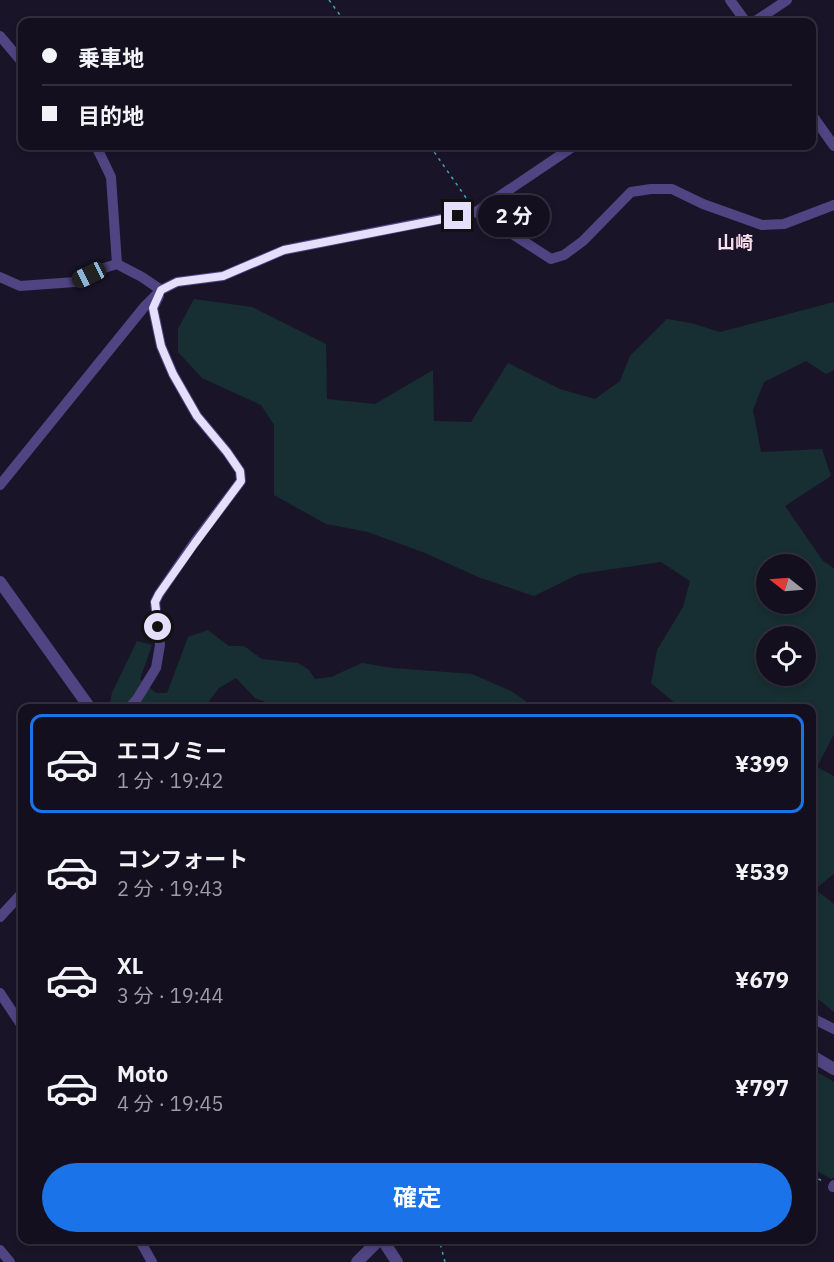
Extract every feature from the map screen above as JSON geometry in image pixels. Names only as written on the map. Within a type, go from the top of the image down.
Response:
[{"type":"street","points":[[730,0],[743,18]]},
{"type":"street","points":[[760,18],[787,0]]},
{"type":"street","points":[[0,36],[18,57]]},
{"type":"street","points":[[816,121],[834,146]]},
{"type":"street","points":[[98,150],[111,177],[117,264]]},
{"type":"street","points":[[0,485],[145,306],[161,290],[177,282],[223,276],[284,250],[476,212],[568,150]]},
{"type":"street","points":[[476,212],[551,259],[564,255],[583,241],[631,192],[672,189],[703,204],[762,225],[784,224],[834,205]]},
{"type":"street","points":[[0,278],[20,286],[75,282],[117,264],[124,266],[161,290]]},
{"type":"street","points":[[133,704],[156,668],[160,645],[155,602],[241,481],[240,471],[197,416],[173,374],[161,346],[153,308],[161,290]]},
{"type":"street","points":[[0,582],[87,704]]},
{"type":"street","points":[[0,917],[18,897]]},
{"type":"street","points":[[0,993],[18,1020]]},
{"type":"street","points":[[816,1020],[834,1029]]},
{"type":"street","points":[[816,1058],[834,1069]]},
{"type":"street","points":[[142,1244],[153,1262]]},
{"type":"street","points":[[357,1262],[376,1244]]},
{"type":"street","points":[[384,1244],[397,1262]]},
{"type":"street","points":[[0,1250],[10,1262]]},
{"type":"path","points":[[329,0],[342,18]]},
{"type":"path","points":[[433,150],[476,212]]},
{"type":"path","points":[[816,1177],[833,1186]]},
{"type":"path","points":[[440,1244],[445,1262]]},
{"type":"green space","points":[[194,299],[252,307],[326,344],[327,399],[375,404],[433,370],[434,421],[471,422],[508,363],[560,389],[595,399],[620,381],[630,356],[667,319],[691,323],[720,332],[834,302],[834,370],[826,374],[806,361],[764,382],[753,410],[761,452],[822,449],[831,476],[785,506],[823,561],[834,568],[834,734],[817,767],[834,776],[834,874],[816,888],[816,704],[676,704],[651,683],[657,650],[683,607],[690,581],[661,562],[579,574],[534,596],[478,577],[425,553],[368,532],[326,524],[274,495],[274,425],[261,405],[202,378],[178,352],[178,329]]},
{"type":"green space","points":[[208,630],[229,646],[244,646],[262,659],[298,663],[309,670],[315,679],[331,677],[362,663],[393,668],[472,674],[511,691],[530,704],[271,704],[255,698],[236,678],[219,688],[207,704],[109,704],[112,693],[137,641],[152,645],[140,679],[156,693],[167,693],[188,637]]},
{"type":"green space","points":[[816,890],[834,904],[834,1012],[816,997]]},
{"type":"green space","points":[[816,1071],[834,1082],[834,1178],[831,1179],[816,1170]]},
{"type":"district","name":"山崎","points":[[735,243]]},
{"type":"route","points":[[158,627],[155,602],[159,594],[241,481],[240,471],[197,416],[173,374],[161,346],[153,308],[161,290],[177,282],[223,276],[284,250],[458,216]]}]
